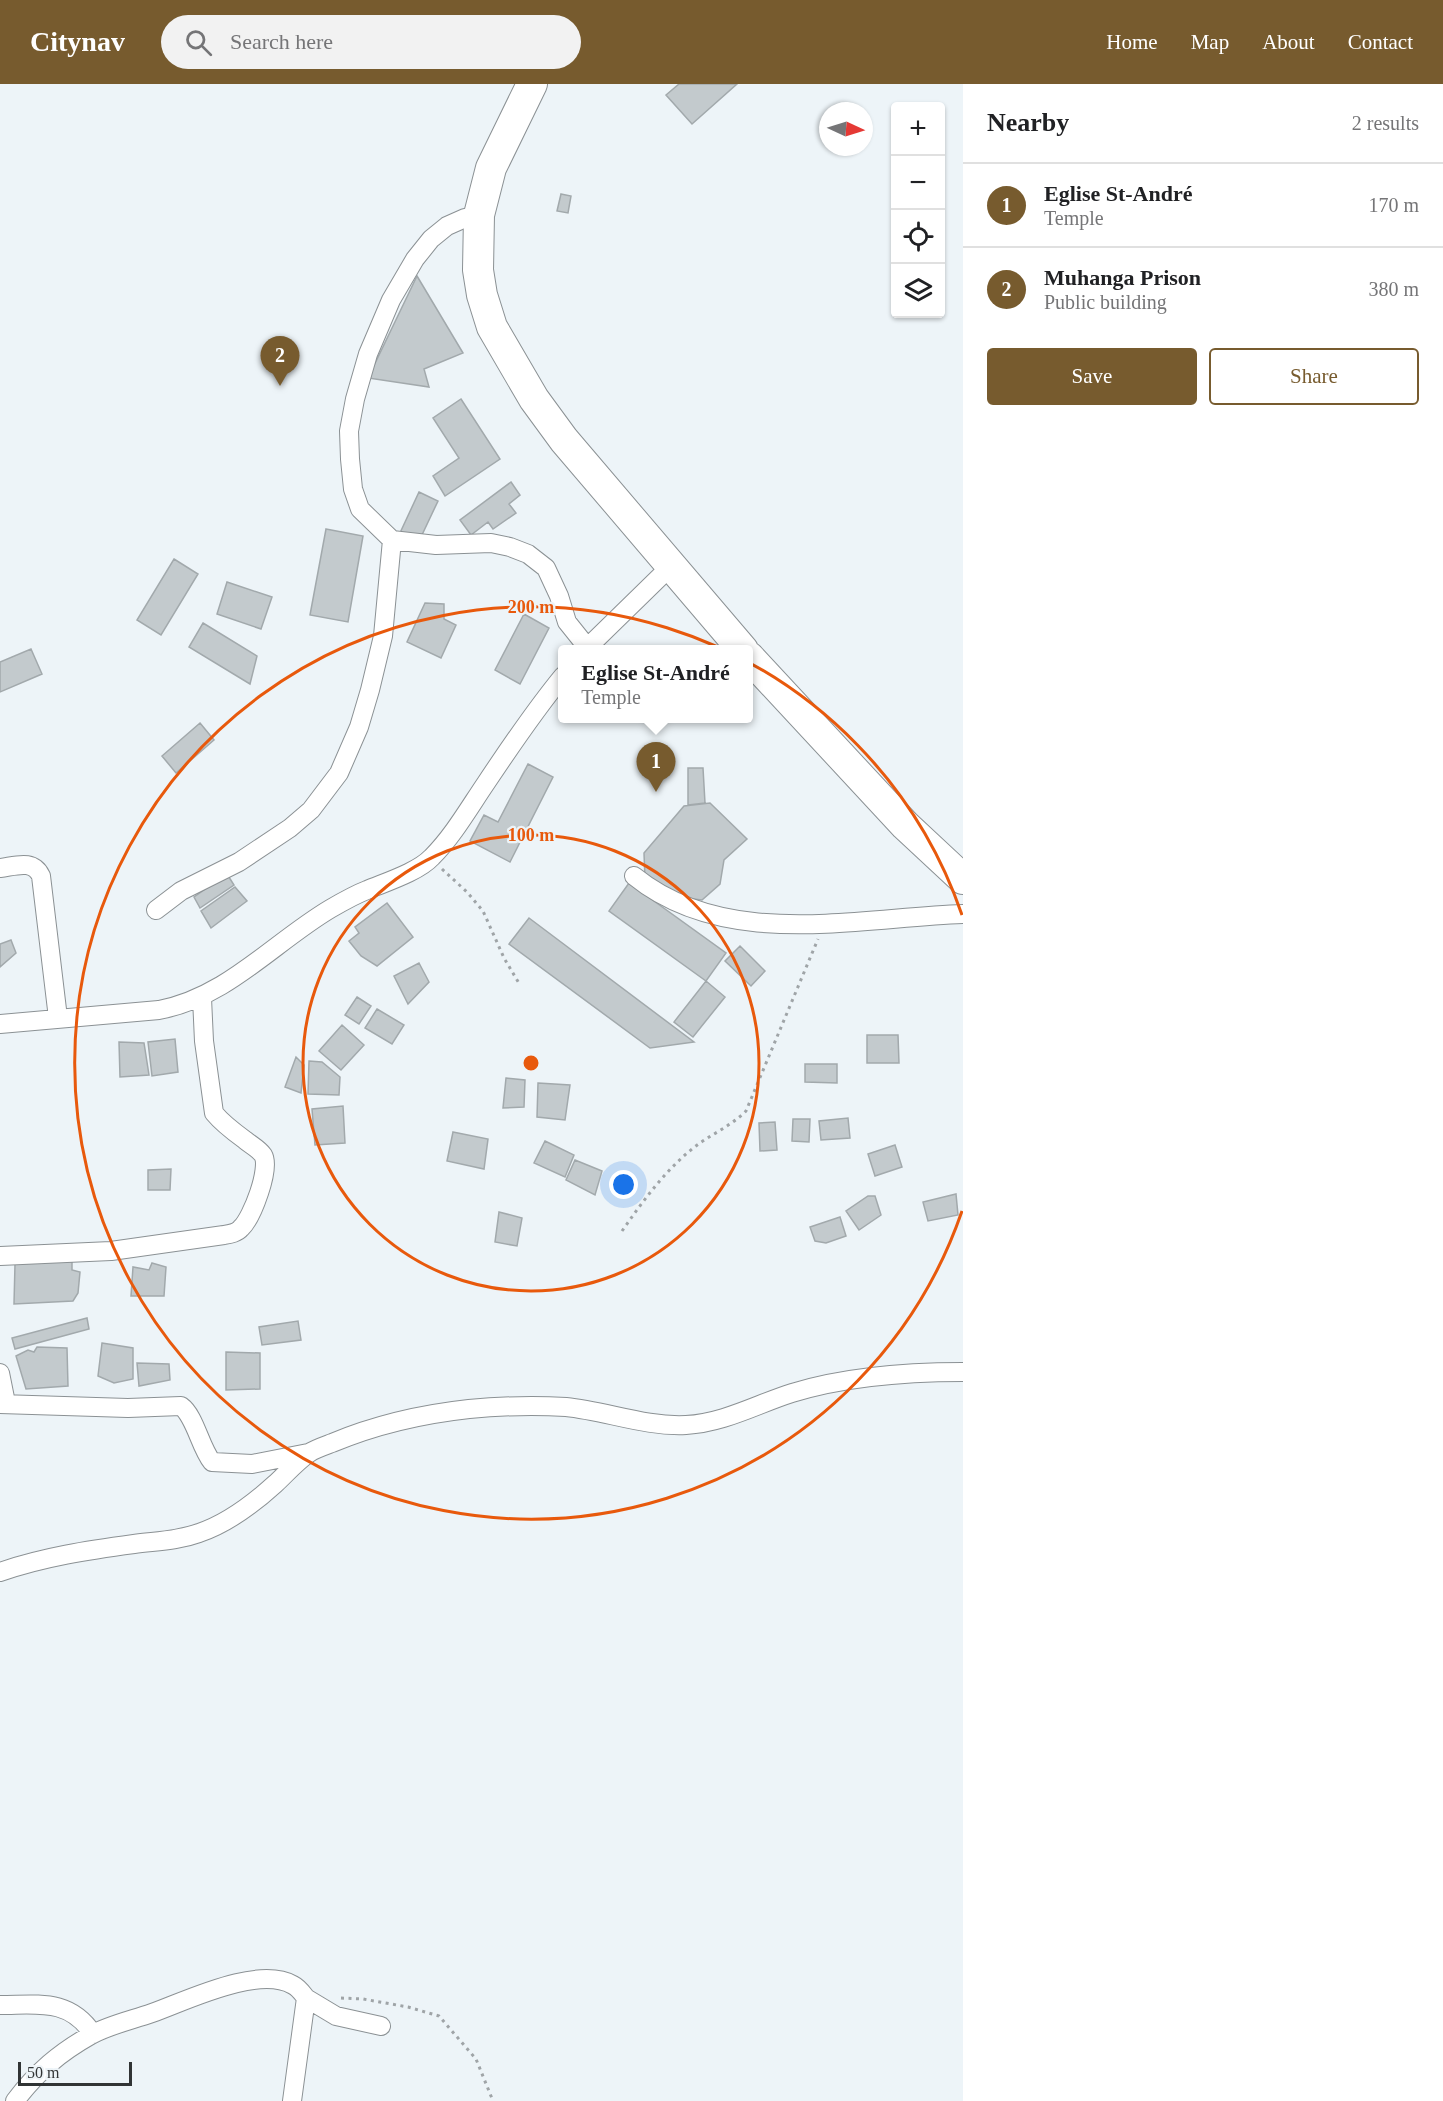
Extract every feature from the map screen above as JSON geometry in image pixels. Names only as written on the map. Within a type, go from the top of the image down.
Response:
[{"type":"highway","points":[[532,84],[491,168],[479,214],[477,251],[482,295],[492,327],[534,399],[564,440],[739,645]]},
{"type":"highway","points":[[753,661],[904,825],[963,879]]},
{"type":"street","points":[[479,214],[447,226],[431,239],[414,259],[391,300],[368,354],[355,399],[349,431],[353,489],[360,509],[392,540],[436,545],[491,543],[528,554],[546,568],[559,596],[570,629],[583,645]]},
{"type":"street","points":[[156,910],[181,891],[239,862],[290,828],[311,810],[339,773],[359,727],[383,636],[392,540]]},
{"type":"street","points":[[589,645],[670,567]]},
{"type":"street","points":[[0,1024],[159,1010],[202,998],[250,967],[330,909],[431,859],[558,682]]},
{"type":"street","points":[[0,868],[26,864],[38,870],[41,876],[58,1018]]},
{"type":"street","points":[[634,876],[654,891],[694,910],[757,923],[825,923],[963,914]]},
{"type":"street","points":[[0,1257],[111,1251],[224,1235],[233,1233],[243,1226],[256,1199],[266,1162],[259,1150],[221,1122],[214,1113],[204,1041],[202,998]]},
{"type":"street","points":[[0,1373],[3,1403],[128,1408],[181,1406],[187,1412],[202,1448],[212,1462],[252,1464],[310,1452],[340,1439],[386,1424],[469,1409],[567,1407],[652,1423],[686,1425],[721,1420],[794,1393],[845,1381],[922,1372],[963,1371]]},
{"type":"street","points":[[0,1572],[28,1562],[106,1548],[174,1540],[198,1534],[217,1526],[273,1486],[310,1452]]},
{"type":"street","points":[[15,2101],[41,2069],[93,2034],[216,1988],[239,1982],[281,1981],[291,1983],[299,1988],[306,1998],[336,2016],[381,2026]]},
{"type":"street","points":[[292,2101],[306,1998]]},
{"type":"street","points":[[0,2005],[63,2007],[85,2022],[93,2034]]},
{"type":"path","points":[[431,859],[483,911],[504,958],[520,985]]},
{"type":"path","points":[[622,1230],[653,1189],[679,1161],[694,1147],[746,1111],[825,923]]},
{"type":"path","points":[[340,1998],[363,1999],[408,2007],[439,2016],[476,2059],[493,2101]]},
{"type":"building","points":[[679,84],[737,84],[692,124],[666,95]]},
{"type":"building","points":[[561,194],[571,196],[568,213],[557,211]]},
{"type":"building","points":[[417,276],[463,353],[424,369],[429,387],[368,378]]},
{"type":"building","points":[[461,399],[500,459],[445,496],[433,476],[459,458],[433,418]]},
{"type":"building","points":[[511,482],[520,495],[509,504],[516,513],[493,529],[488,522],[471,535],[460,520]]},
{"type":"building","points":[[419,492],[438,501],[421,537],[399,535]]},
{"type":"building","points":[[326,529],[363,536],[348,622],[310,615]]},
{"type":"building","points":[[174,559],[198,574],[161,635],[137,620]]},
{"type":"building","points":[[227,582],[272,597],[261,629],[217,614]]},
{"type":"building","points":[[425,603],[444,604],[444,619],[456,625],[441,658],[407,642]]},
{"type":"building","points":[[524,614],[549,628],[520,684],[495,670]]},
{"type":"building","points":[[203,623],[257,656],[250,684],[189,647]]},
{"type":"building","points":[[31,649],[42,674],[0,692],[0,662]]},
{"type":"building","points":[[200,723],[214,740],[176,773],[162,756]]},
{"type":"building","points":[[528,764],[553,777],[510,862],[470,841],[484,815],[498,822]]},
{"type":"building","points":[[688,768],[703,768],[705,803],[688,805]]},
{"type":"building","points":[[710,803],[747,839],[724,860],[720,884],[702,900],[676,897],[645,879],[644,853],[684,806]]},
{"type":"building","points":[[227,874],[234,885],[200,908],[194,897]]},
{"type":"building","points":[[629,883],[726,953],[706,981],[609,911]]},
{"type":"building","points":[[235,887],[247,901],[211,928],[201,911]]},
{"type":"building","points":[[387,903],[413,937],[377,966],[361,956],[349,941],[359,933],[355,927]]},
{"type":"building","points":[[529,918],[694,1042],[650,1048],[509,944]]},
{"type":"building","points":[[11,940],[16,953],[0,967],[0,944]]},
{"type":"building","points":[[740,946],[765,971],[751,986],[725,961]]},
{"type":"building","points":[[419,963],[429,982],[408,1004],[394,976]]},
{"type":"building","points":[[706,981],[725,997],[693,1037],[674,1022]]},
{"type":"building","points":[[357,997],[371,1006],[359,1024],[345,1015]]},
{"type":"building","points":[[377,1009],[404,1025],[392,1044],[365,1028]]},
{"type":"building","points":[[342,1025],[364,1045],[341,1070],[319,1051]]},
{"type":"building","points":[[867,1035],[898,1035],[899,1063],[867,1063]]},
{"type":"building","points":[[175,1039],[178,1072],[152,1076],[148,1042]]},
{"type":"building","points":[[119,1042],[144,1043],[149,1075],[120,1077]]},
{"type":"building","points":[[296,1057],[304,1065],[301,1093],[285,1087]]},
{"type":"building","points":[[309,1061],[322,1062],[340,1077],[339,1095],[308,1094]]},
{"type":"building","points":[[805,1064],[837,1064],[837,1083],[805,1082]]},
{"type":"building","points":[[506,1078],[525,1080],[524,1107],[503,1108]]},
{"type":"building","points":[[538,1083],[570,1085],[565,1120],[537,1117]]},
{"type":"building","points":[[343,1106],[345,1143],[315,1145],[312,1109]]},
{"type":"building","points":[[848,1118],[850,1138],[821,1140],[819,1121]]},
{"type":"building","points":[[793,1119],[810,1119],[809,1142],[792,1141]]},
{"type":"building","points":[[775,1122],[777,1150],[760,1151],[759,1123]]},
{"type":"building","points":[[453,1132],[488,1139],[484,1169],[447,1161]]},
{"type":"building","points":[[545,1141],[574,1155],[565,1177],[534,1163]]},
{"type":"building","points":[[895,1145],[902,1167],[875,1176],[868,1154]]},
{"type":"building","points":[[575,1160],[602,1171],[595,1195],[566,1180]]},
{"type":"building","points":[[171,1169],[170,1190],[148,1190],[148,1170]]},
{"type":"building","points":[[956,1194],[958,1215],[928,1221],[923,1202]]},
{"type":"building","points":[[868,1196],[875,1196],[881,1215],[859,1230],[846,1211]]},
{"type":"building","points":[[499,1212],[522,1218],[517,1246],[495,1242]]},
{"type":"building","points":[[840,1217],[846,1236],[826,1243],[815,1241],[810,1227]]},
{"type":"building","points":[[72,1261],[72,1270],[80,1272],[78,1293],[73,1301],[14,1304],[15,1264]]},
{"type":"building","points":[[152,1263],[166,1267],[164,1296],[131,1296],[133,1267],[149,1270]]},
{"type":"building","points":[[87,1318],[89,1329],[15,1349],[12,1338]]},
{"type":"building","points":[[298,1321],[301,1340],[262,1345],[259,1327]]},
{"type":"building","points":[[102,1343],[133,1348],[133,1379],[114,1383],[98,1376]]},
{"type":"building","points":[[37,1347],[67,1348],[68,1386],[26,1389],[16,1356],[28,1350],[34,1352]]},
{"type":"building","points":[[226,1352],[260,1353],[260,1389],[226,1390]]},
{"type":"building","points":[[137,1363],[169,1364],[170,1380],[139,1386]]},
{"type":"place","name":"Muhanga Prison","points":[[280,386]]},
{"type":"place","name":"Eglise St-André","points":[[656,792]]}]
